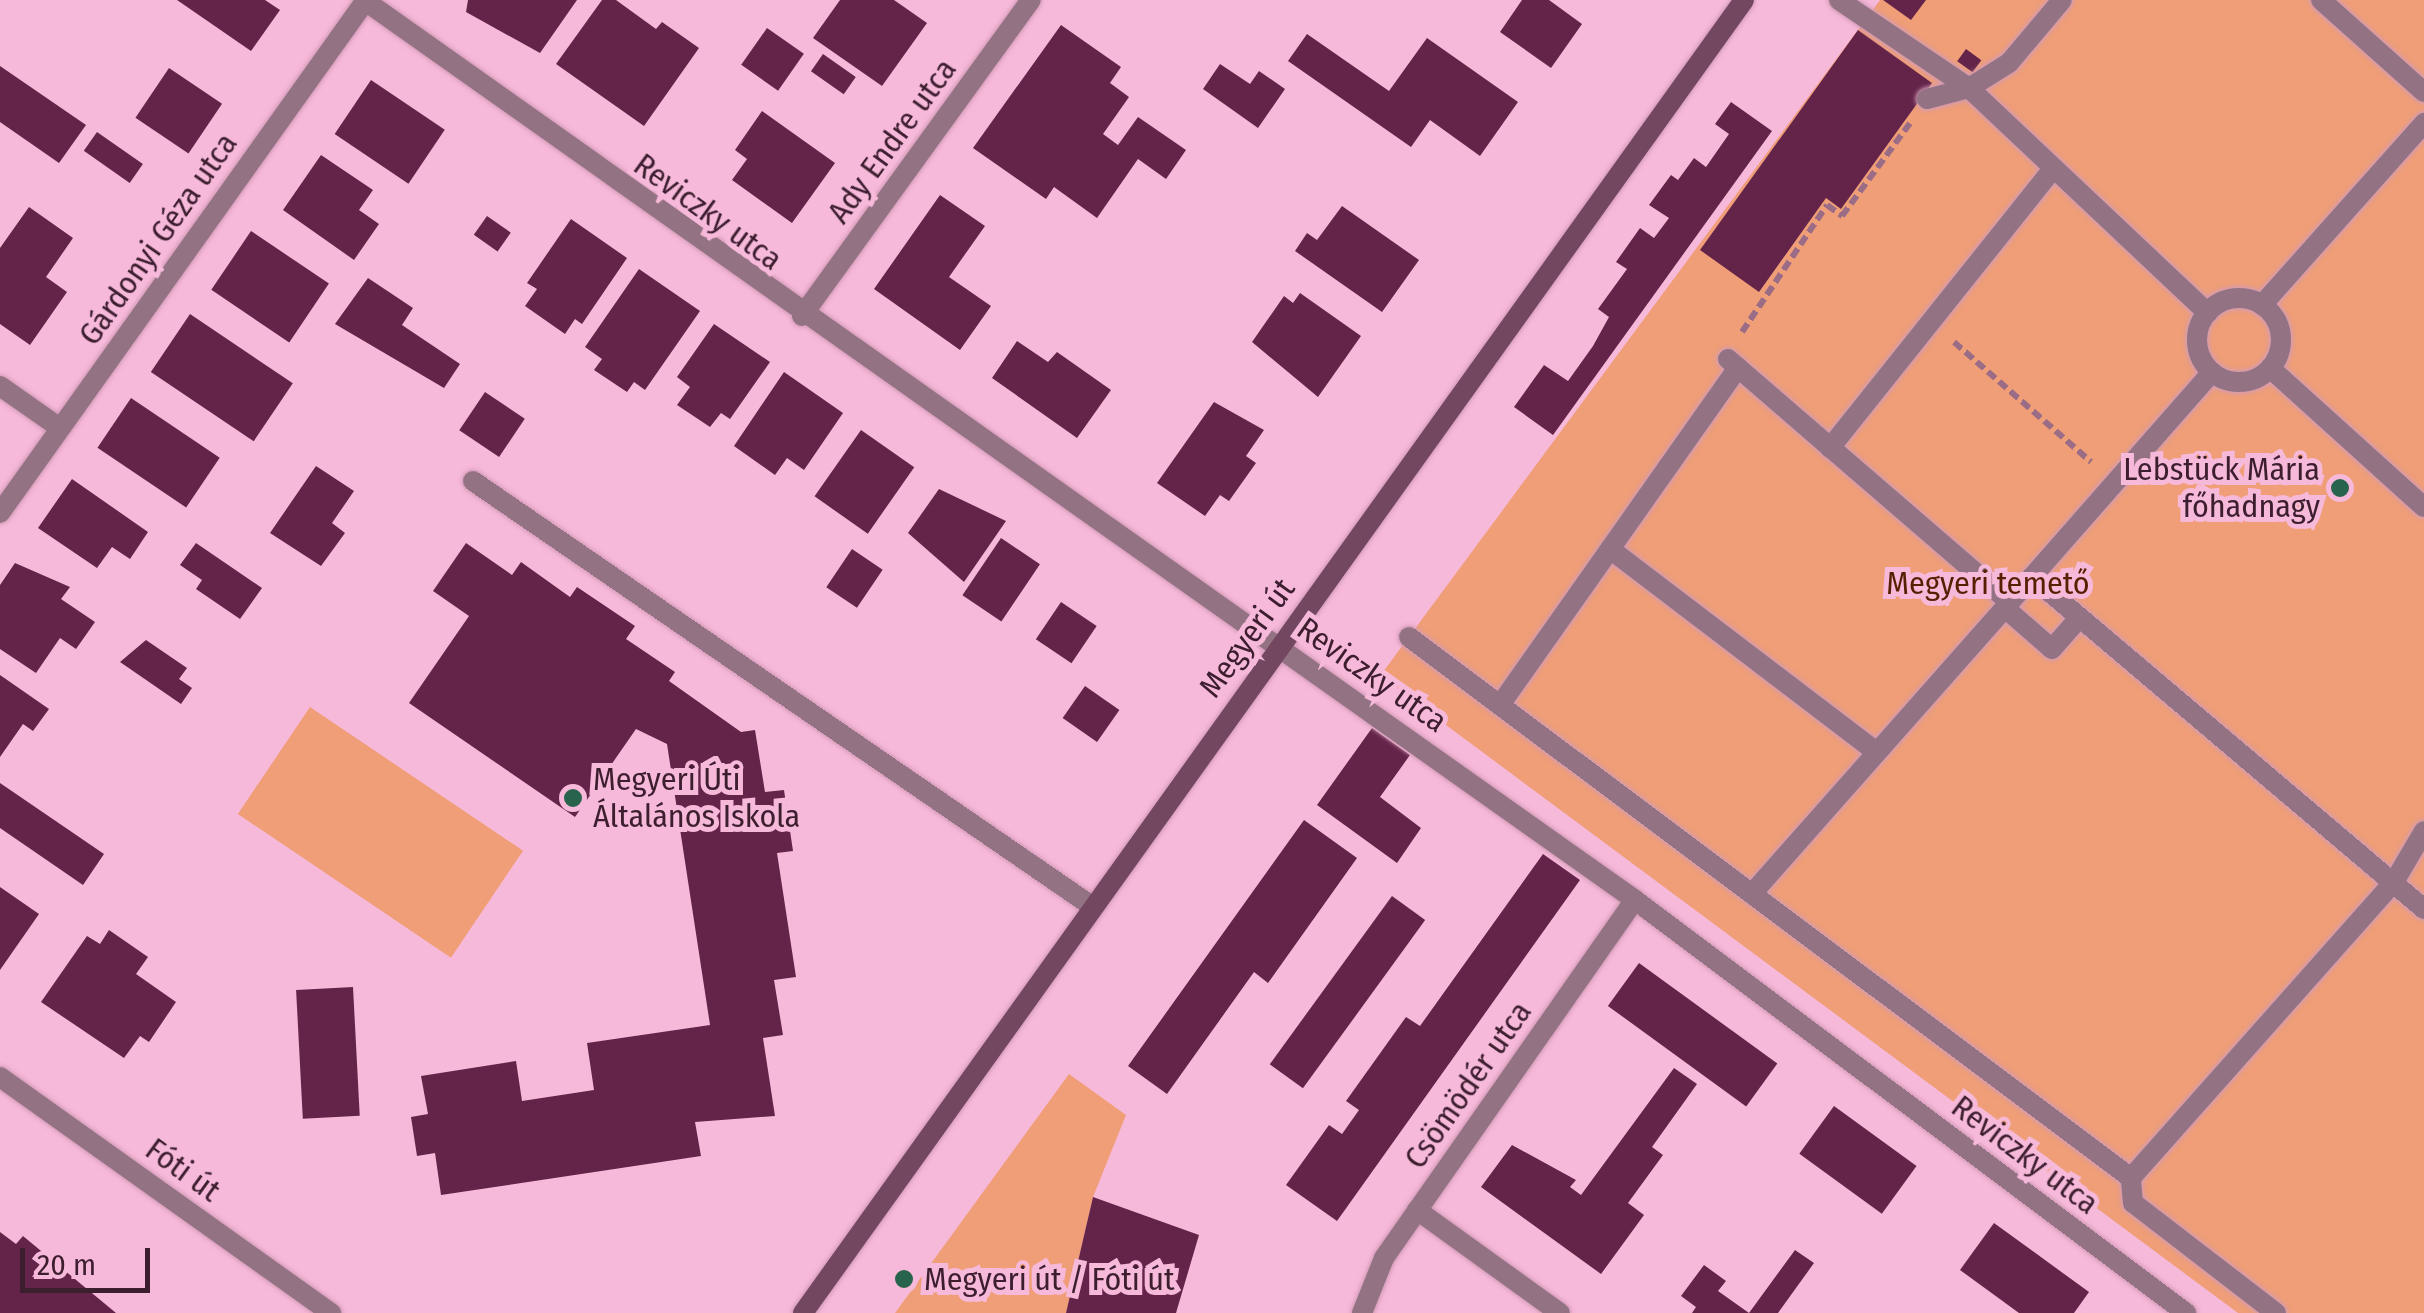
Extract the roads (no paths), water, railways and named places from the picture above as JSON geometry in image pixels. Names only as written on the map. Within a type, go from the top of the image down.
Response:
[{"type":"main road","name":"Megyeri út","points":[[803,1313],[1278,645],[1744,0]]},
{"type":"street","name":"Reviczky utca","points":[[365,0],[802,316],[1278,645],[1635,900],[2186,1313]]},
{"type":"street","name":"Gárdonyi Géza utca","points":[[0,513],[365,0]]},
{"type":"street","name":"Ady Endre utca","points":[[802,316],[1031,0]]},
{"type":"street","points":[[1839,0],[1968,88],[2208,313]]},
{"type":"street","points":[[1927,99],[1968,88],[2009,63],[2062,0]]},
{"type":"street","points":[[2320,0],[2424,92]]},
{"type":"street","points":[[2262,305],[2424,123]]},
{"type":"street","points":[[1830,448],[2054,170]]},
{"type":"street","points":[[2237,298],[2262,305],[2282,342],[2270,368],[2245,382],[2212,372],[2197,343],[2208,313],[2237,298]]},
{"type":"street","points":[[1500,705],[1610,550],[1733,364],[2008,605],[2052,649],[2079,618]]},
{"type":"street","points":[[2270,368],[2424,507]]},
{"type":"street","points":[[1753,892],[2212,372]]},
{"type":"street","points":[[0,386],[60,428]]},
{"type":"street","points":[[473,480],[1093,907]]},
{"type":"street","points":[[1610,550],[1876,752]]},
{"type":"street","points":[[2032,577],[2424,908]]},
{"type":"street","points":[[1409,637],[2131,1178]]},
{"type":"street","points":[[2276,1313],[2132,1203],[2131,1178],[2394,882],[2424,831]]},
{"type":"street","name":"Csömödér utca","points":[[1362,1313],[1384,1258],[1635,900]]},
{"type":"street","name":"Fóti út","points":[[0,1077],[331,1313]]},
{"type":"street","points":[[1416,1210],[1560,1313]]},
{"type":"place","name":"Lebstück Mária főhadnagy","points":[[2340,488]]},
{"type":"place","name":"Megyeri Úti Általános Iskola","points":[[573,798]]},
{"type":"place","name":"Megyeri út / Fóti út","points":[[904,1279]]},
{"type":"park label","name":"Megyeri temető","points":[[1988,583]]}]
